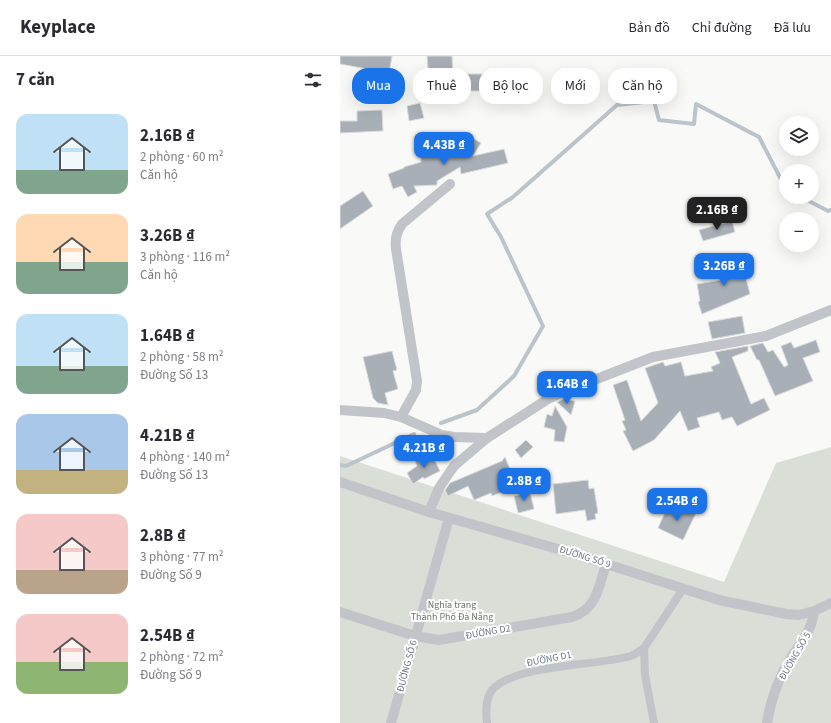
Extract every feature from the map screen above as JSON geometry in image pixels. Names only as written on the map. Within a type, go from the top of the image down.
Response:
[{"type":"street","points":[[401,417],[416,390],[417,381],[395,240],[397,231],[402,224],[450,184]]},
{"type":"street","points":[[429,512],[439,488],[445,477],[454,466],[487,438],[548,399],[653,357],[766,336],[831,310]]},
{"type":"street","points":[[340,410],[384,413],[401,417],[442,435],[487,438]]},
{"type":"street","name":"ĐƯỜNG SỐ 9","points":[[340,482],[429,512],[575,554],[726,602],[786,614],[814,612],[831,604]]},
{"type":"street","name":"ĐƯỜNG SỐ 6","points":[[391,723],[449,518]]},
{"type":"street","name":"ĐƯỜNG D2","points":[[340,612],[432,640],[446,639],[579,615],[590,607],[606,564]]},
{"type":"street","points":[[654,723],[645,675],[644,648],[683,589]]},
{"type":"street","name":"ĐƯỜNG SỐ 5","points":[[767,723],[777,688],[788,662],[808,634],[813,622],[814,612]]},
{"type":"street","name":"ĐƯỜNG D1","points":[[487,723],[486,714],[488,701],[492,691],[501,683],[516,676],[545,669],[613,660],[632,655],[644,648]]},
{"type":"green space","name":"Nghĩa trang Thành Phố Đà Nẵng","points":[[831,447],[831,723],[340,723],[340,456],[724,582],[776,463]]},
{"type":"building","points":[[340,56],[392,56],[390,68],[362,68],[340,64]]},
{"type":"building","points":[[427,56],[452,56],[453,68],[428,68]]},
{"type":"building","points":[[471,74],[479,74],[479,91],[471,91]]},
{"type":"building","points":[[420,104],[424,118],[409,121],[407,106]]},
{"type":"building","points":[[382,110],[383,131],[340,133],[340,121],[357,121],[357,111]]},
{"type":"building","points":[[438,137],[447,147],[449,145],[460,158],[471,137],[481,143],[473,156],[504,149],[508,163],[461,174],[460,167],[437,181],[437,185],[414,186],[417,192],[408,197],[402,186],[393,189],[388,174],[421,162],[421,156],[438,155],[429,145]]},
{"type":"building","points":[[363,191],[373,206],[340,229],[340,206]]},
{"type":"building","points":[[732,221],[735,232],[703,241],[699,230]]},
{"type":"building","points":[[741,259],[750,294],[702,314],[698,302],[700,301],[697,284],[722,280],[719,265]]},
{"type":"building","points":[[742,316],[745,333],[712,339],[708,322]]},
{"type":"building","points":[[816,340],[820,352],[803,358],[813,381],[775,396],[759,360],[757,360],[750,346],[763,343],[768,352],[773,350],[784,367],[788,365],[781,346],[791,342],[794,348]]},
{"type":"building","points":[[748,346],[748,351],[732,357],[751,404],[764,398],[770,410],[737,426],[732,417],[722,420],[719,412],[697,418],[700,427],[688,431],[680,411],[654,440],[633,451],[623,431],[626,430],[622,421],[625,420],[613,385],[627,380],[641,421],[658,403],[645,368],[663,362],[665,366],[681,362],[685,376],[713,371],[711,367],[720,363],[715,352]]},
{"type":"building","points":[[392,351],[397,370],[393,371],[398,389],[385,393],[388,405],[378,403],[373,398],[363,357]]},
{"type":"building","points":[[563,399],[575,401],[571,415],[557,402]]},
{"type":"building","points":[[555,406],[567,427],[564,442],[554,441],[555,430],[544,427],[547,414],[552,416]]},
{"type":"building","points":[[526,440],[533,447],[521,458],[515,450]]},
{"type":"building","points":[[431,453],[440,471],[424,479],[423,477],[413,484],[407,473],[417,466],[415,461]]},
{"type":"building","points":[[505,457],[517,486],[492,496],[491,493],[474,500],[468,486],[448,496],[445,490],[450,483],[502,461]]},
{"type":"building","points":[[588,480],[589,489],[594,488],[598,513],[595,514],[596,519],[587,521],[585,510],[556,514],[553,484]]},
{"type":"building","points":[[530,492],[534,509],[518,513],[514,496]]},
{"type":"building","points":[[680,505],[696,513],[683,540],[658,528],[667,508],[676,512]]},
{"type":"waterway","points":[[441,423],[477,410],[514,376],[543,326],[501,237],[487,214],[513,197],[617,105],[654,101],[659,120],[694,124],[696,104],[759,137],[779,176]]},
{"type":"waterway","points":[[814,204],[828,211],[831,210]]},
{"type":"waterway","points":[[340,465],[346,466],[414,434]]}]
